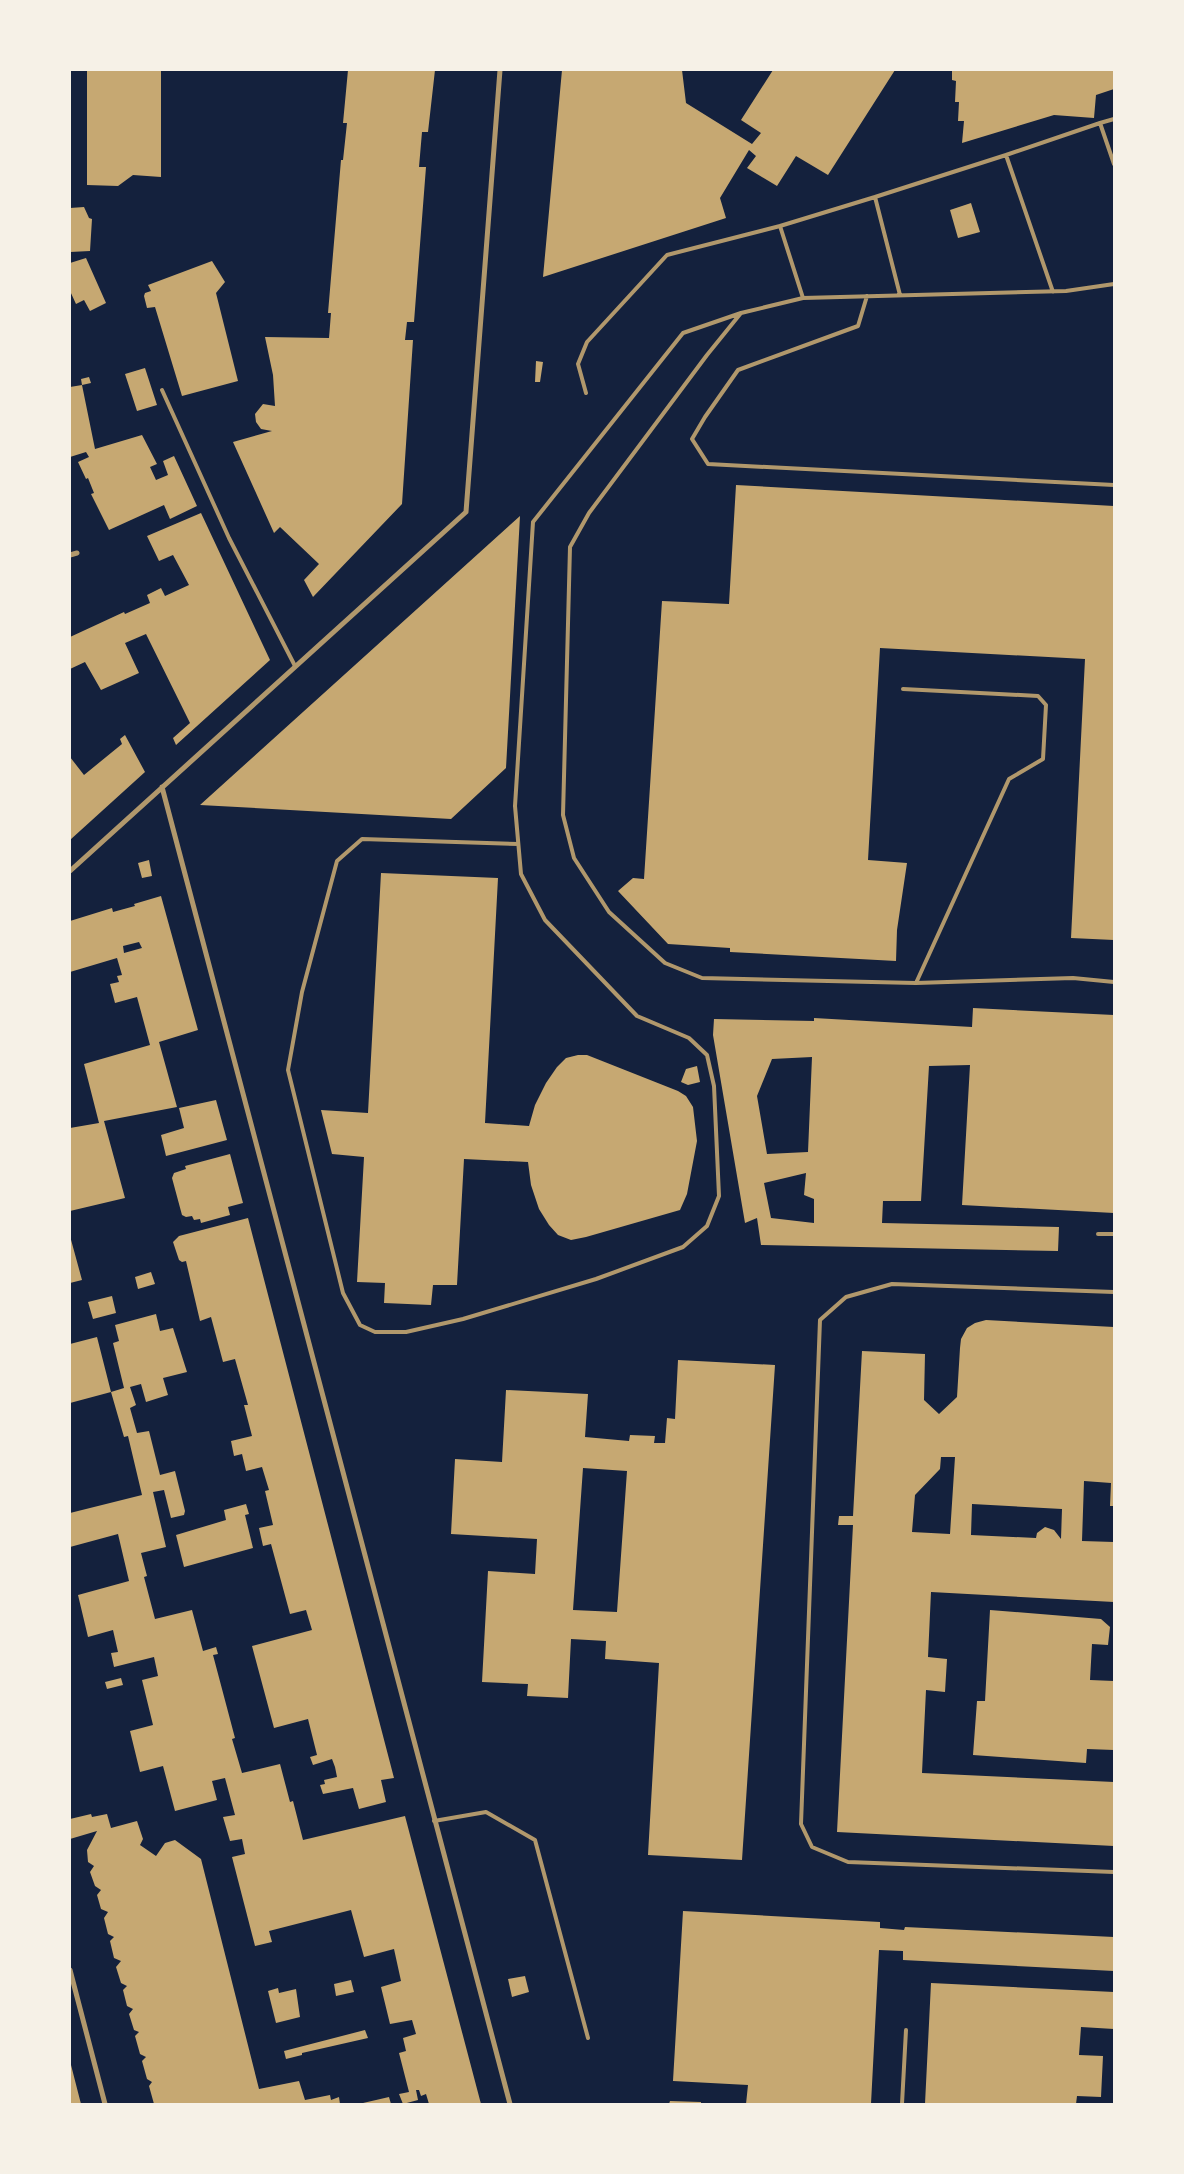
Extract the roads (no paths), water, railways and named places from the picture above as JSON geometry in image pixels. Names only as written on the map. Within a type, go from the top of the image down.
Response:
[{"type":"street","points":[[70,871],[466,512],[500,70]]},
{"type":"street","points":[[70,555],[77,553]]},
{"type":"street","points":[[162,786],[510,2104]]},
{"type":"street","points":[[70,1970],[105,2104]]},
{"type":"lane","points":[[586,393],[578,364],[587,342],[667,255],[780,226],[875,197],[1114,118]]},
{"type":"lane","points":[[1100,123],[1114,164]]},
{"type":"lane","points":[[1006,155],[1053,292]]},
{"type":"lane","points":[[875,197],[900,295]]},
{"type":"lane","points":[[780,226],[802,298]]},
{"type":"lane","points":[[518,844],[362,839],[337,861],[302,992],[288,1070],[343,1293],[360,1325],[375,1332],[406,1332],[464,1319],[596,1279],[683,1247],[707,1226],[719,1196],[714,1086],[707,1054],[689,1038],[637,1016],[545,920],[521,874],[515,806],[533,522],[683,333],[741,313],[802,298],[1053,292],[1114,284]]},
{"type":"lane","points":[[867,296],[858,326],[738,370],[692,439],[708,464],[1114,485]]},
{"type":"lane","points":[[741,313],[707,355],[589,513],[570,548],[563,815],[574,858],[609,912],[665,963],[702,978],[916,982],[1073,978],[1114,982]]},
{"type":"lane","points":[[162,390],[230,538],[295,666]]},
{"type":"lane","points":[[903,689],[1038,696],[1046,705],[1043,759],[1009,778],[916,982]]},
{"type":"lane","points":[[1098,1234],[1114,1234]]},
{"type":"lane","points":[[1114,1292],[892,1284],[846,1297],[820,1320],[802,1824],[812,1847],[848,1862],[1114,1872]]},
{"type":"lane","points":[[434,1820],[486,1812],[535,1840],[588,2038]]},
{"type":"lane","points":[[902,2104],[906,2030]]}]
